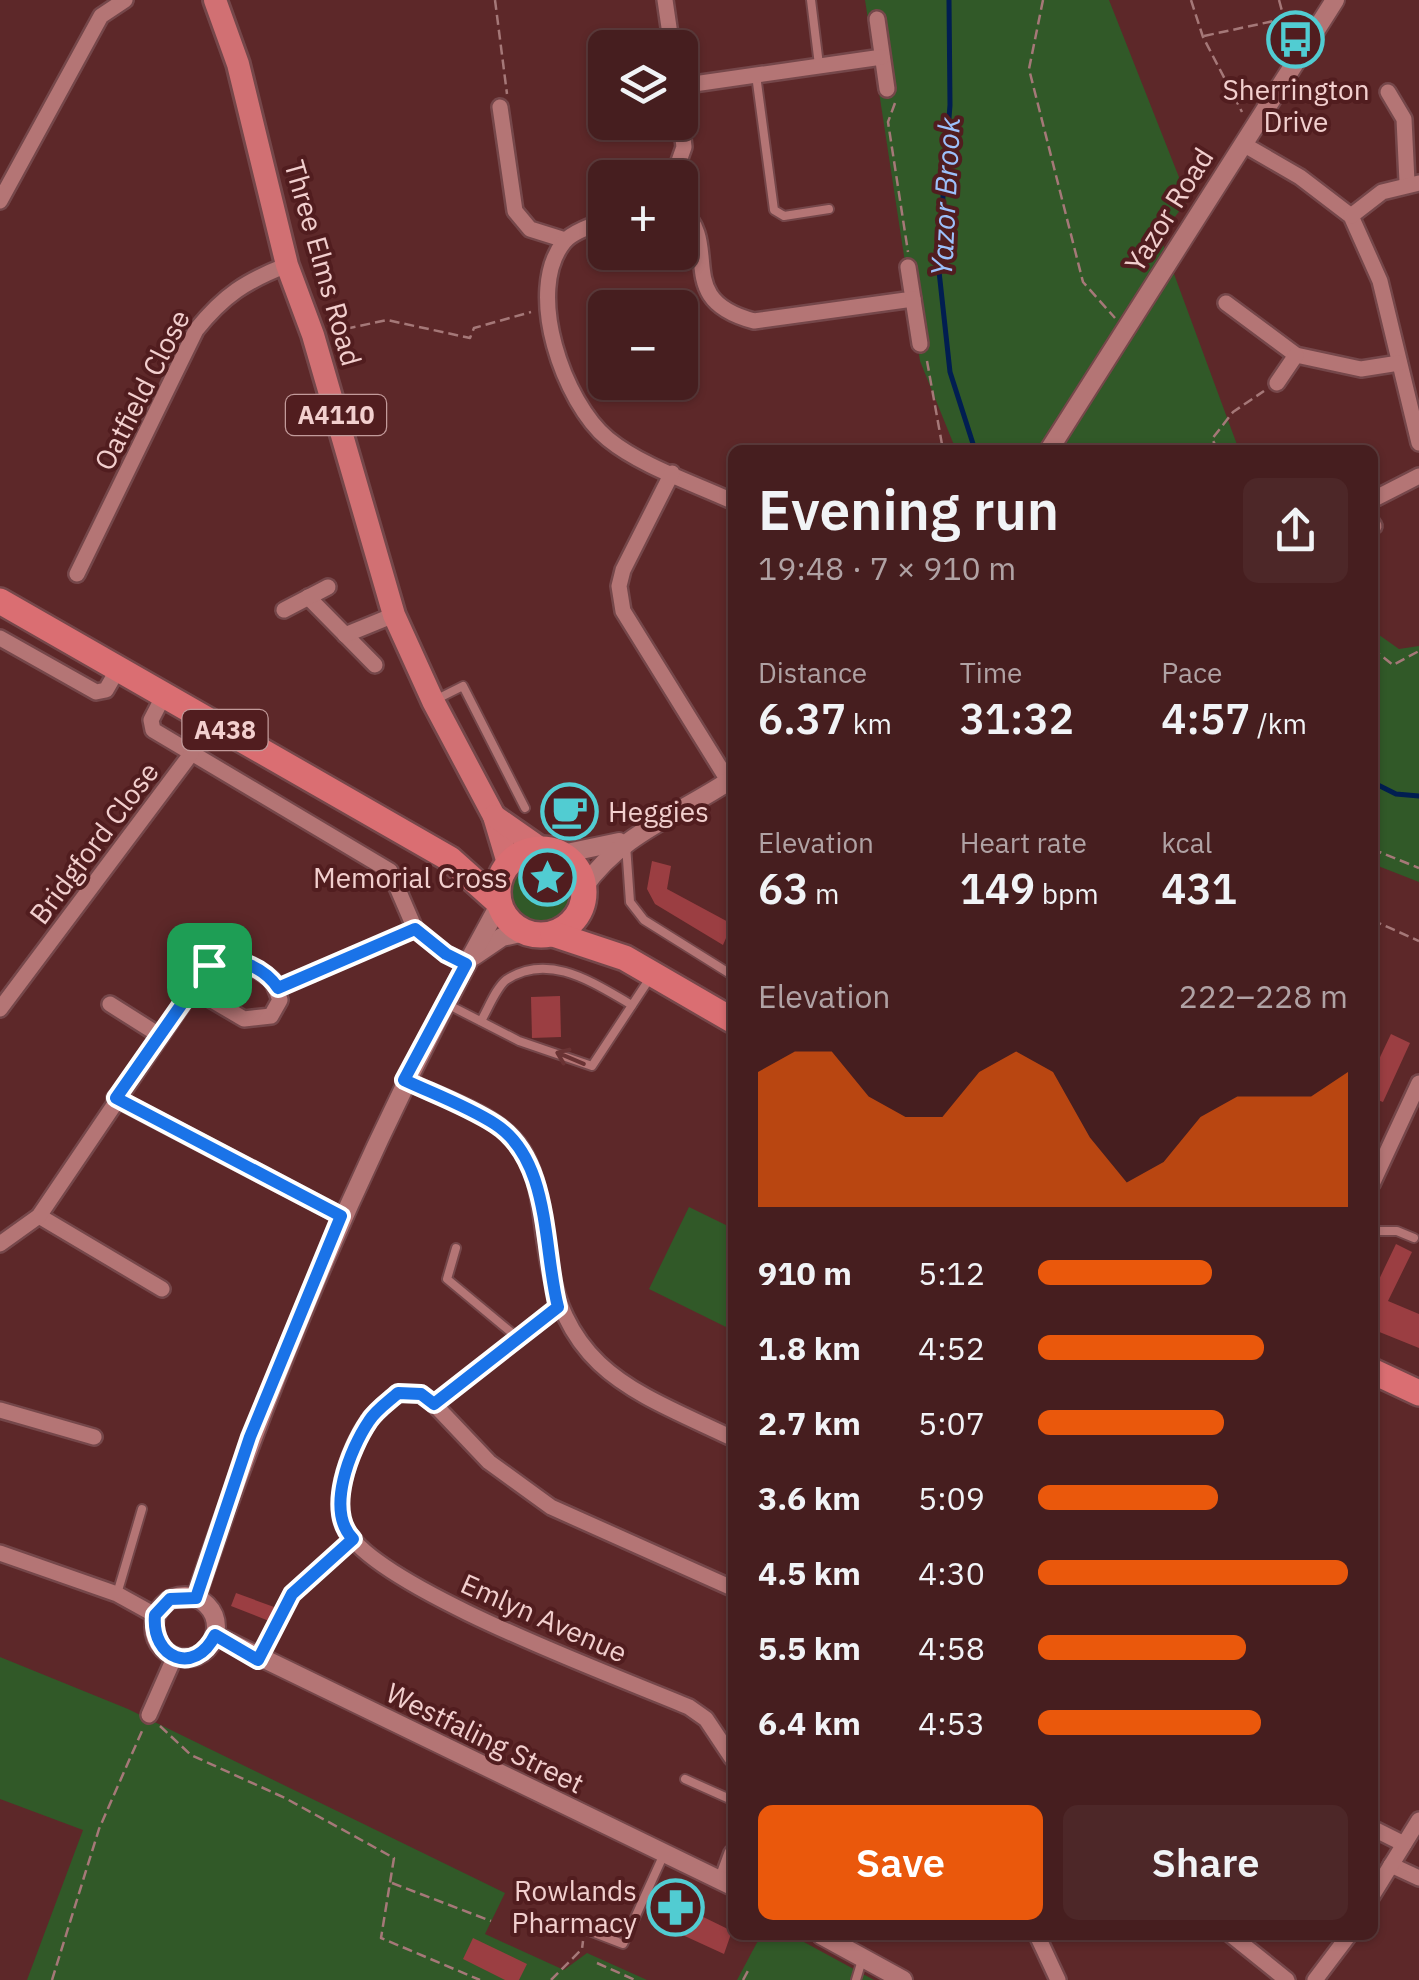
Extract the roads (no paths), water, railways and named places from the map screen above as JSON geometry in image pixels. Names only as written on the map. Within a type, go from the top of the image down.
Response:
[{"type":"highway","name":"A438","points":[[0,602],[450,859],[499,903],[512,924],[524,932]]},
{"type":"highway","points":[[499,903],[498,884],[506,865],[528,850],[551,851],[577,868],[584,894],[624,958]]},
{"type":"highway","name":"A438","points":[[450,859],[506,865]]},
{"type":"highway","points":[[553,934],[572,922],[584,894]]},
{"type":"highway","points":[[524,932],[553,934],[624,958],[728,1018]]},
{"type":"highway","points":[[1378,1374],[1419,1393]]},
{"type":"main road","name":"Three Elms Road","points":[[215,0],[238,64],[287,264],[394,615],[432,701],[494,816],[506,865]]},
{"type":"main road","name":"Three Elms Road","points":[[494,816],[551,851]]},
{"type":"street","points":[[0,201],[101,16],[125,0]]},
{"type":"street","points":[[665,0],[669,30]]},
{"type":"street","name":"Yazor Road","points":[[1053,445],[1335,0]]},
{"type":"street","points":[[877,19],[887,89]]},
{"type":"street","points":[[698,84],[882,58]]},
{"type":"street","points":[[1350,216],[1382,192],[1413,182],[1411,117],[1388,92]]},
{"type":"street","points":[[500,107],[515,211],[530,230],[565,240]]},
{"type":"street","points":[[1247,138],[1350,216],[1380,281],[1419,443]]},
{"type":"street","points":[[588,229],[565,240],[550,270],[546,308],[566,378],[580,408],[608,440],[728,499]]},
{"type":"street","points":[[698,256],[702,286],[715,304],[730,315],[754,321],[913,299]]},
{"type":"street","name":"Oatfield Close","points":[[77,574],[196,330],[223,296],[243,282],[287,264]]},
{"type":"street","points":[[908,266],[920,344]]},
{"type":"street","points":[[1226,303],[1296,355],[1361,369],[1399,363]]},
{"type":"street","points":[[1277,383],[1296,355]]},
{"type":"street","points":[[672,473],[623,570],[623,611],[728,775]]},
{"type":"street","points":[[1378,497],[1419,476]]},
{"type":"street","points":[[284,610],[328,587]]},
{"type":"street","points":[[308,597],[374,665]]},
{"type":"street","points":[[345,635],[394,615]]},
{"type":"street","points":[[0,638],[96,692],[106,690],[118,669]]},
{"type":"street","points":[[164,696],[151,720],[153,730],[390,871],[415,929],[437,948],[466,964]]},
{"type":"street","name":"Bridgford Close","points":[[0,1010],[191,754]]},
{"type":"street","points":[[584,894],[604,858],[625,841],[728,782]]},
{"type":"street","points":[[551,851],[625,841]]},
{"type":"street","points":[[196,1598],[250,1437],[341,1216],[404,1080],[499,903]]},
{"type":"street","points":[[466,964],[487,944],[524,932]]},
{"type":"street","points":[[0,1244],[40,1216],[209,965],[218,959],[234,958],[272,979],[280,1000],[271,1016],[244,1019],[193,989]]},
{"type":"street","points":[[110,1004],[159,1034]]},
{"type":"street","points":[[404,1080],[496,1124],[517,1144],[535,1177],[558,1307],[597,1364],[632,1390],[728,1436]]},
{"type":"street","points":[[1378,1171],[1419,1083]]},
{"type":"street","points":[[116,1098],[341,1216]]},
{"type":"street","points":[[40,1216],[162,1289]]},
{"type":"street","points":[[558,1307],[434,1404],[489,1462],[551,1507],[728,1586]]},
{"type":"street","name":"Emlyn Avenue","points":[[434,1404],[421,1394],[398,1393],[370,1418],[353,1451],[344,1483],[340,1515],[353,1539],[454,1609],[689,1707],[706,1719],[728,1752]]},
{"type":"street","points":[[0,1410],[94,1437]]},
{"type":"street","points":[[0,1554],[117,1594],[155,1615]]},
{"type":"street","points":[[196,1598],[213,1612],[215,1635],[202,1653],[175,1656],[157,1642],[155,1615],[170,1599],[196,1598]]},
{"type":"street","name":"Westfaling Street","points":[[215,1635],[258,1660],[727,1883]]},
{"type":"street","points":[[149,1715],[175,1656]]},
{"type":"street","points":[[1378,1886],[1419,1820]]},
{"type":"street","points":[[1378,1831],[1404,1844]]},
{"type":"street","points":[[1391,1865],[1419,1878]]},
{"type":"street","points":[[830,1940],[898,1979]]},
{"type":"street","points":[[1040,1940],[1058,1980]]},
{"type":"street","points":[[1237,1940],[1287,1980]]},
{"type":"street","points":[[1315,1980],[1345,1940]]},
{"type":"lane","points":[[811,0],[819,66]]},
{"type":"lane","points":[[756,76],[774,210],[784,216],[829,209]]},
{"type":"lane","points":[[432,701],[463,686],[525,808]]},
{"type":"lane","points":[[625,841],[630,853],[630,902],[644,920],[728,972]]},
{"type":"lane","points":[[482,1021],[504,982],[528,970],[566,970],[632,1005]]},
{"type":"lane","points":[[445,1003],[519,1041],[592,1066],[652,974]]},
{"type":"lane","points":[[1378,1231],[1397,1231],[1414,1238]]},
{"type":"lane","points":[[456,1248],[446,1279],[518,1338]]},
{"type":"lane","points":[[117,1594],[142,1509]]},
{"type":"lane","points":[[684,1778],[728,1798]]},
{"type":"lane","points":[[584,1929],[623,1944],[664,1854]]},
{"type":"lane","points":[[858,1979],[862,1958]]},
{"type":"waterway","name":"Yazor Brook","points":[[949,0],[950,105],[938,262],[950,372],[973,445]]},
{"type":"waterway","name":"Yazor Brook","points":[[1378,785],[1396,794],[1419,796]]},
{"type":"place","name":"Sherrington Drive","points":[[1296,39]]},
{"type":"place","name":"Heggies","points":[[569,812]]},
{"type":"place","name":"Memorial Cross","points":[[547,878]]},
{"type":"place","name":"Rowlands Pharmacy","points":[[676,1907]]}]
